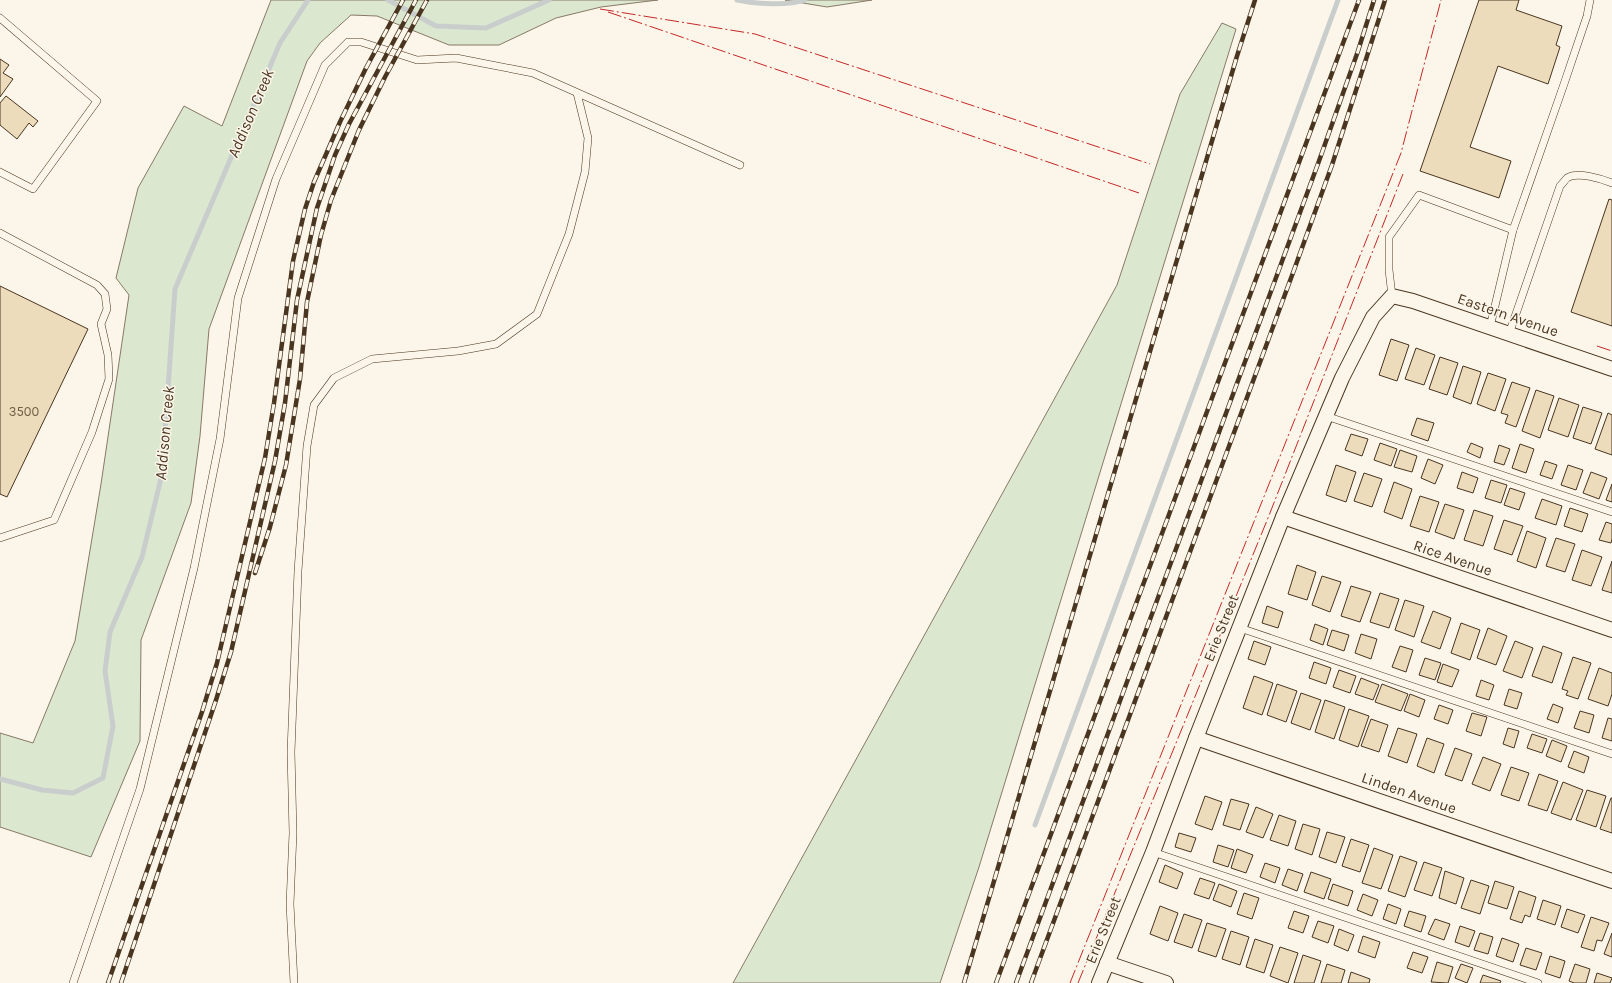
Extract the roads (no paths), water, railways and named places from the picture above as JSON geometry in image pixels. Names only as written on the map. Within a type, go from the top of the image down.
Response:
[{"type":"street","name":"Eastern Avenue","points":[[1392,296],[1490,327],[1612,369]]},
{"type":"street","name":"Erie Street","points":[[1099,983],[1153,852],[1196,738],[1283,518],[1342,378],[1373,317],[1392,296]]},
{"type":"street","name":"Rice Avenue","points":[[1283,518],[1612,630]]},
{"type":"street","name":"Linden Avenue","points":[[1196,738],[1612,881]]},
{"type":"street","points":[[1107,963],[1166,983]]},
{"type":"lane","points":[[1490,327],[1513,230],[1574,54],[1590,0]]},
{"type":"lane","points":[[0,18],[97,101],[33,189],[0,172]]},
{"type":"lane","points":[[73,983],[140,789],[193,576],[220,438],[238,298],[276,179],[325,65],[348,42],[361,42],[417,60],[456,58],[533,73],[740,165]]},
{"type":"lane","points":[[294,983],[290,904],[293,833],[291,752],[298,571],[307,446],[314,405],[334,378],[372,359],[458,351],[496,344],[537,314],[569,234],[585,172],[588,138],[577,93]]},
{"type":"lane","points":[[1509,334],[1560,186],[1568,178],[1577,176],[1600,179],[1612,183]]},
{"type":"lane","points":[[1392,296],[1389,270],[1389,237],[1419,195],[1513,230]]},
{"type":"lane","points":[[0,233],[96,285],[105,294],[107,309],[101,324],[108,355],[109,379],[92,432],[54,520],[0,538]]},
{"type":"lane","points":[[1326,416],[1612,512]]},
{"type":"lane","points":[[1240,628],[1612,754]]},
{"type":"lane","points":[[1153,852],[1538,983]]},
{"type":"waterway","name":"Addison Creek","points":[[0,779],[42,790],[73,793],[103,778],[113,726],[105,671],[110,632],[142,557],[162,474],[175,289],[280,43],[308,0]]},
{"type":"waterway","name":"Addison Creek","points":[[388,0],[436,26],[486,28],[549,0]]},
{"type":"waterway","name":"Addison Creek","points":[[737,0],[771,4],[805,0]]},
{"type":"waterway","points":[[1035,825],[1338,0]]},
{"type":"railway","points":[[108,983],[202,712],[217,663],[265,458],[293,261],[305,209],[314,182],[340,122],[366,68],[403,0]]},
{"type":"railway","points":[[121,983],[231,652],[275,461],[285,403],[297,300],[317,208],[335,155],[349,124],[416,0]]},
{"type":"railway","points":[[255,573],[270,527],[286,465],[300,379],[307,302],[321,235],[331,200],[359,130],[385,77],[427,0]]},
{"type":"railway","points":[[964,983],[1237,56],[1255,0]]},
{"type":"railway","points":[[996,983],[1359,0]]},
{"type":"railway","points":[[1016,983],[1319,161],[1358,51],[1374,0]]},
{"type":"railway","points":[[1031,983],[1332,165],[1385,0]]}]
